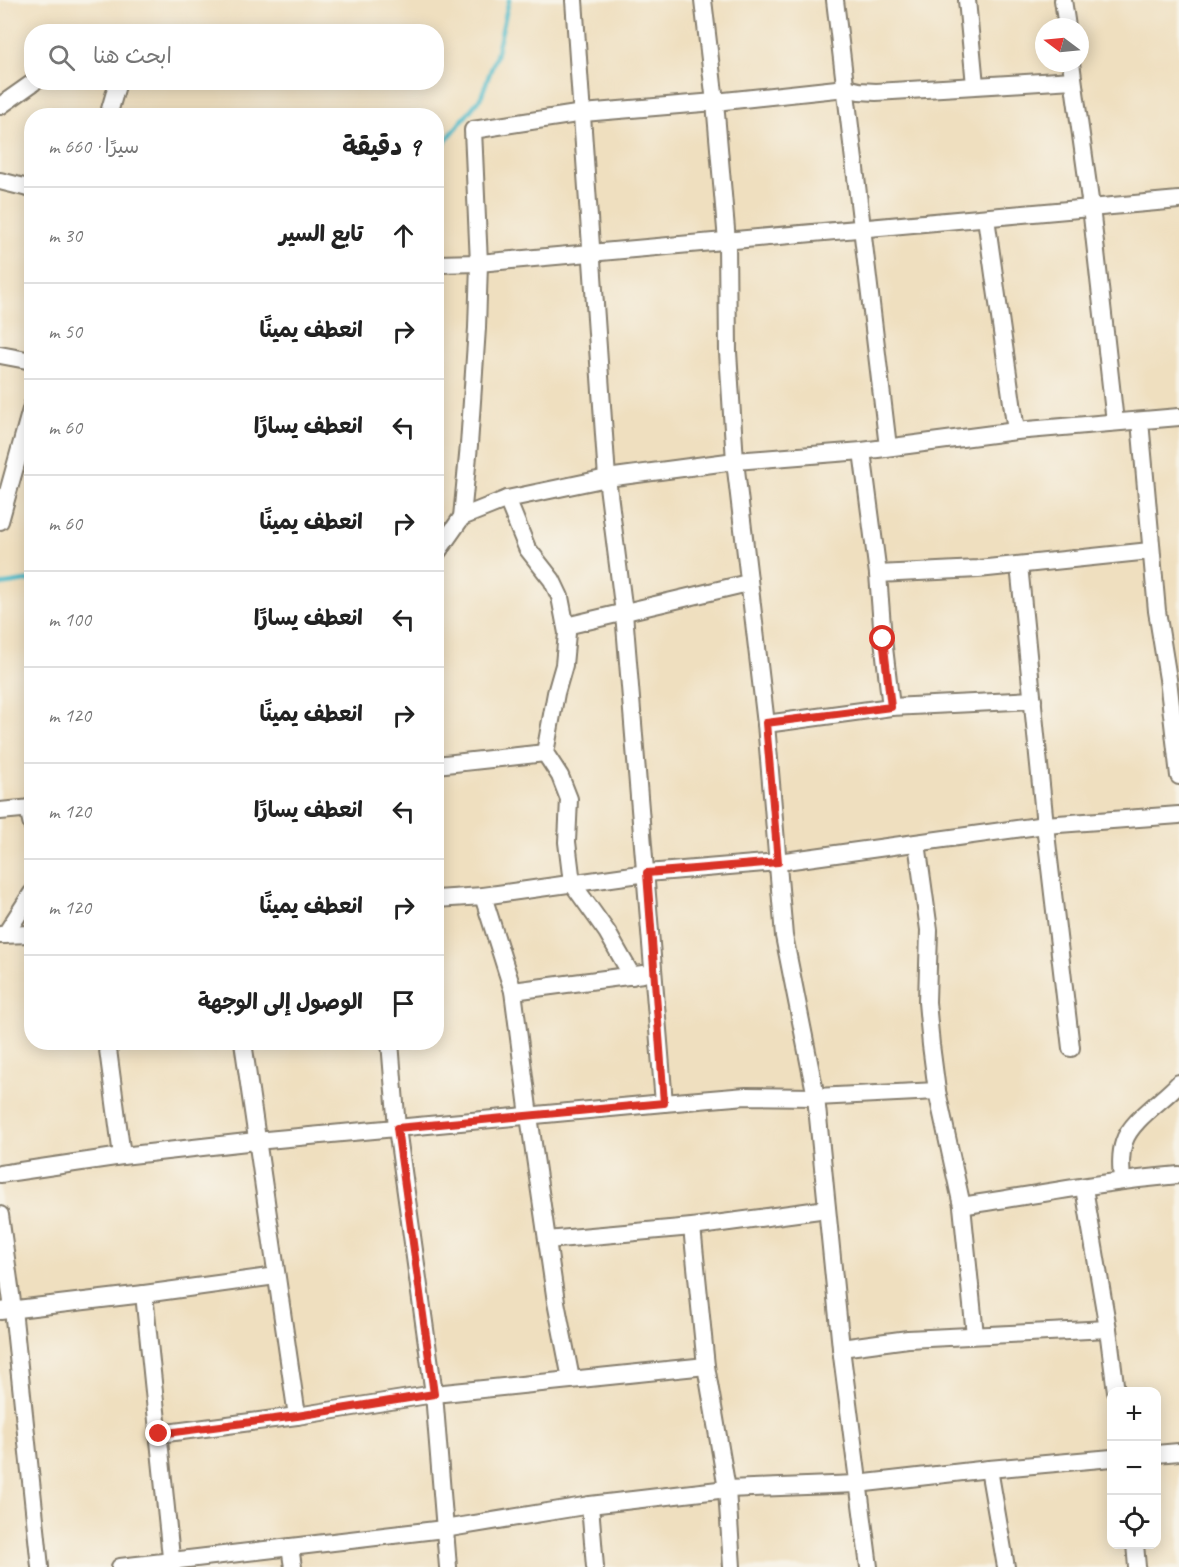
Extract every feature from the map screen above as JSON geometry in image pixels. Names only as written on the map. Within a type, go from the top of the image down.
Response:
[{"type":"street","points":[[574,0],[607,478],[624,613],[664,1103]]},
{"type":"street","points":[[702,0],[715,102],[727,241],[728,352],[735,461],[766,723],[784,936],[816,1097],[840,1348],[869,1567]]},
{"type":"street","points":[[834,0],[888,447]]},
{"type":"street","points":[[968,0],[975,85]]},
{"type":"street","points":[[1063,0],[1066,18]]},
{"type":"street","points":[[444,543],[462,517],[474,387],[478,262],[473,130],[583,113],[846,88],[876,92],[975,85],[1065,72]]},
{"type":"street","points":[[1072,72],[1091,207],[1115,422]]},
{"type":"street","points":[[0,106],[24,89]]},
{"type":"street","points":[[110,108],[116,90]]},
{"type":"street","points":[[0,181],[24,187]]},
{"type":"street","points":[[444,264],[727,241],[1179,200]]},
{"type":"street","points":[[986,218],[1016,431]]},
{"type":"street","points":[[0,355],[24,360]]},
{"type":"street","points":[[462,517],[507,499],[607,478],[735,461],[862,451],[1016,431],[1179,417]]},
{"type":"street","points":[[1140,421],[1157,611],[1173,679],[1179,776]]},
{"type":"street","points":[[0,521],[24,435]]},
{"type":"street","points":[[862,451],[878,574],[891,707]]},
{"type":"street","points":[[507,499],[527,548],[552,580],[560,597],[566,626],[564,665],[556,693],[545,753],[560,776],[569,799],[567,842],[572,883],[607,932],[632,976]]},
{"type":"street","points":[[878,574],[939,573],[1150,551]]},
{"type":"street","points":[[1019,565],[1045,825],[1071,1048]]},
{"type":"street","points":[[566,626],[748,583]]},
{"type":"street","points":[[766,723],[891,707],[1033,700]]},
{"type":"street","points":[[444,764],[545,753]]},
{"type":"street","points":[[0,811],[24,809]]},
{"type":"street","points":[[444,898],[483,896],[647,873],[778,862],[1045,825],[1179,815]]},
{"type":"street","points":[[917,843],[929,930],[927,1002],[937,1091],[962,1206],[975,1335]]},
{"type":"street","points":[[483,896],[513,990],[547,1240],[571,1379]]},
{"type":"street","points":[[2,935],[24,904]]},
{"type":"street","points":[[2,935],[24,934]]},
{"type":"street","points":[[513,990],[632,976],[654,971]]},
{"type":"street","points":[[108,1050],[122,1156]]},
{"type":"street","points":[[244,1050],[297,1416]]},
{"type":"street","points":[[391,1050],[397,1128],[434,1394],[448,1567]]},
{"type":"street","points":[[1122,1180],[1121,1157],[1124,1140],[1133,1126],[1179,1083]]},
{"type":"street","points":[[0,1174],[122,1156],[256,1141],[664,1103],[746,1096],[816,1097],[937,1091]]},
{"type":"street","points":[[962,1206],[1084,1188],[1122,1180],[1179,1175]]},
{"type":"street","points":[[1084,1188],[1115,1387]]},
{"type":"street","points":[[547,1240],[693,1227],[827,1209]]},
{"type":"street","points":[[0,1215],[6,1310],[40,1567]]},
{"type":"street","points":[[693,1227],[706,1366],[727,1489],[732,1567]]},
{"type":"street","points":[[6,1310],[276,1276]]},
{"type":"street","points":[[144,1294],[172,1563]]},
{"type":"street","points":[[840,1348],[908,1339],[1108,1329]]},
{"type":"street","points":[[159,1434],[297,1416],[434,1394],[706,1366]]},
{"type":"street","points":[[1161,1454],[1179,1452]]},
{"type":"street","points":[[120,1567],[172,1563],[290,1546],[444,1529],[591,1505],[727,1489],[857,1484],[1107,1458]]},
{"type":"street","points":[[989,1469],[1005,1567]]},
{"type":"street","points":[[591,1505],[595,1567]]},
{"type":"street","points":[[290,1546],[292,1567]]},
{"type":"street","points":[[1135,1549],[1137,1567]]},
{"type":"waterway","points":[[444,143],[481,97],[496,56],[509,0]]},
{"type":"waterway","points":[[0,585],[24,581]]},
{"type":"route","points":[[159,1434],[297,1416],[434,1394],[397,1128],[664,1103],[663,1065],[647,873],[778,862],[766,723],[891,707],[883,639]]}]
